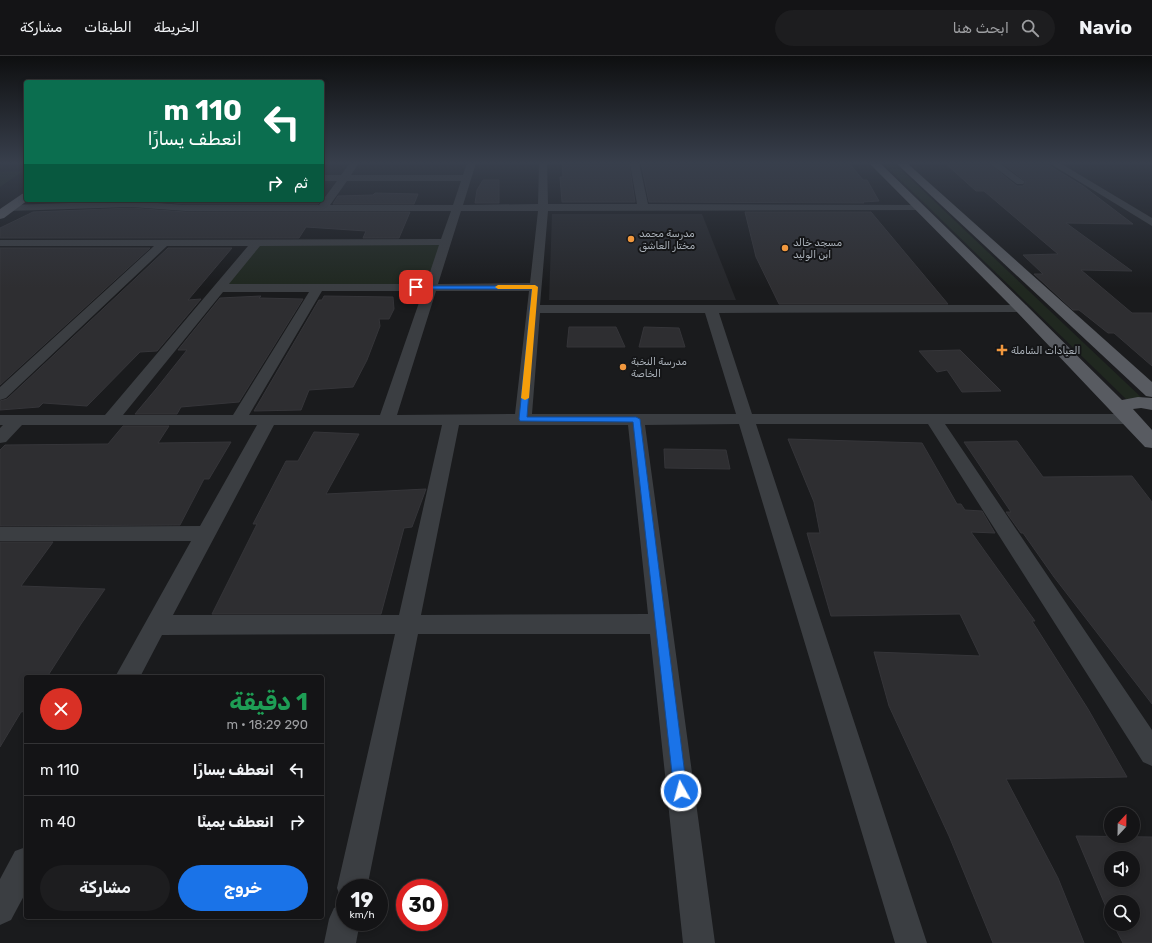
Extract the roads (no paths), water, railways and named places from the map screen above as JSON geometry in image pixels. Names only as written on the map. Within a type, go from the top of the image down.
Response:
[{"type":"main road","points":[[5,212],[15,204]]},
{"type":"main road","points":[[915,204],[1021,308],[1152,442]]},
{"type":"main road","points":[[947,204],[1152,392]]},
{"type":"main road","points":[[1152,404],[1138,402],[1124,407],[1124,412],[1129,419],[1137,425],[1152,431]]},
{"type":"street","points":[[5,212],[103,204]]},
{"type":"street","points":[[154,204],[185,208],[918,207]]},
{"type":"street","points":[[185,208],[189,204]]},
{"type":"street","points":[[322,208],[325,204]]},
{"type":"street","points":[[386,420],[458,204]]},
{"type":"street","points":[[523,419],[543,204]]},
{"type":"street","points":[[1121,204],[1152,223]]},
{"type":"street","points":[[0,395],[164,242]]},
{"type":"street","points":[[110,420],[258,242]]},
{"type":"street","points":[[0,243],[445,242]]},
{"type":"street","points":[[220,288],[535,287]]},
{"type":"street","points":[[238,420],[318,288]]},
{"type":"street","points":[[533,309],[1021,308]]},
{"type":"street","points":[[711,309],[911,943]]},
{"type":"street","points":[[354,879],[452,419]]},
{"type":"street","points":[[636,419],[699,943]]},
{"type":"street","points":[[933,419],[1152,753]]},
{"type":"street","points":[[0,420],[1129,419]]},
{"type":"street","points":[[0,438],[18,420]]},
{"type":"street","points":[[128,675],[268,420]]},
{"type":"street","points":[[0,534],[206,533]]},
{"type":"street","points":[[156,625],[661,624]]},
{"type":"street","points":[[0,909],[24,866]]},
{"type":"street","points":[[340,943],[342,931]]},
{"type":"place","name":"مدرسة محمد مختار العاشق","points":[[631,239]]},
{"type":"place","name":"مسجد خالد ابن الوليد","points":[[785,248]]},
{"type":"place","name":"العيادات الشاملة","points":[[1002,350]]},
{"type":"place","name":"مدرسة النخبة الخاصة","points":[[623,367]]}]
